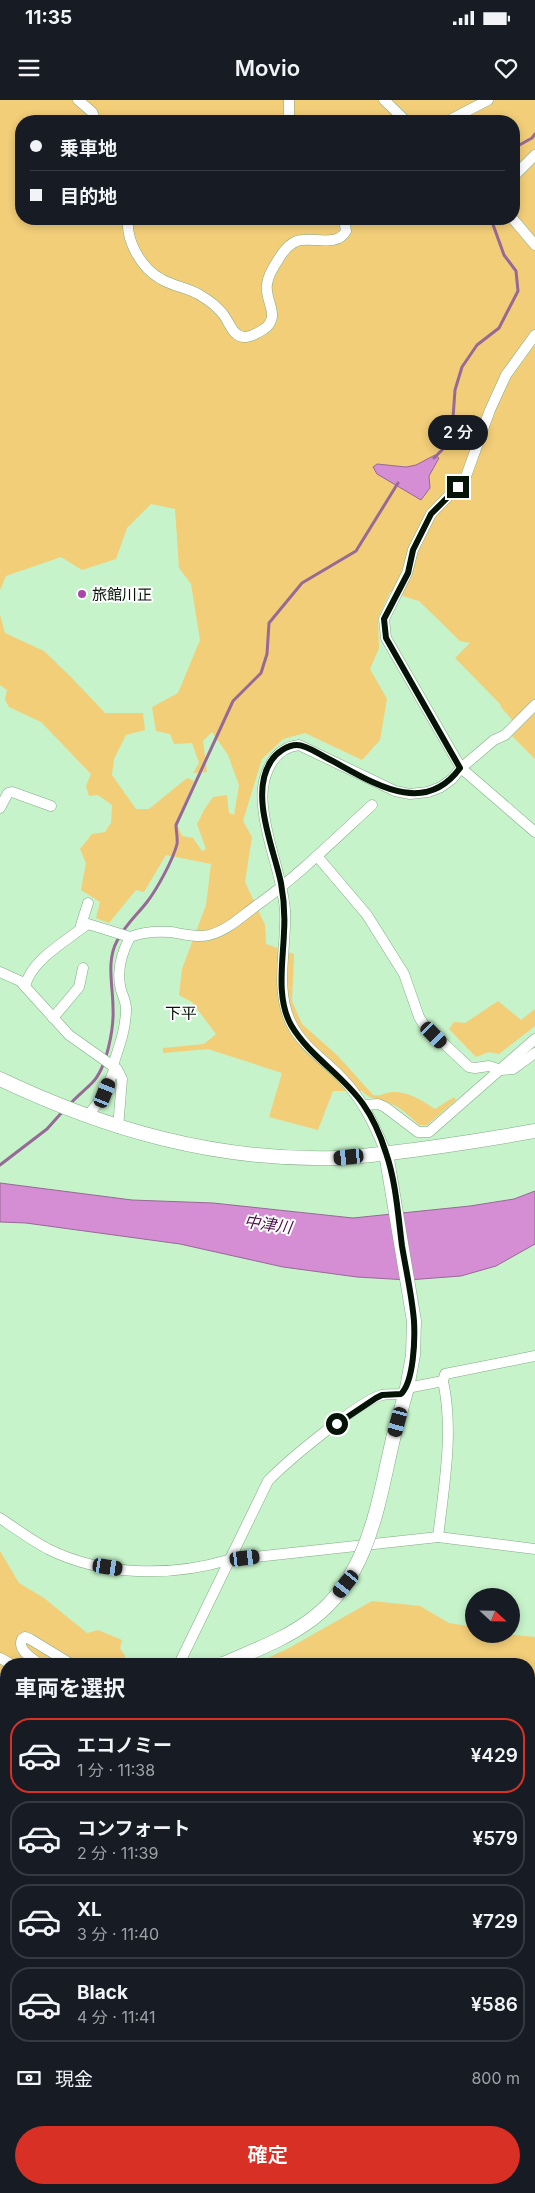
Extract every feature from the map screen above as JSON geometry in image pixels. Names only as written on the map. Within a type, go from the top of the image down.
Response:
[{"type":"street","points":[[78,100],[93,115]]},
{"type":"street","points":[[289,115],[290,100]]},
{"type":"street","points":[[384,100],[400,115]]},
{"type":"street","points":[[459,115],[488,100]]},
{"type":"street","points":[[520,170],[535,156]]},
{"type":"street","points":[[128,225],[130,238],[149,269],[160,279],[204,297],[223,315],[232,330],[238,335],[247,337],[263,330],[271,321],[273,312],[267,284],[274,267],[284,252],[298,240],[335,240],[346,231],[345,225]]},
{"type":"street","points":[[518,225],[535,245]]},
{"type":"street","points":[[535,335],[506,375],[490,410],[465,479],[431,514],[413,550],[408,573],[384,619],[386,638],[460,768],[535,832]]},
{"type":"street","points":[[236,1658],[280,1638],[311,1620],[330,1604],[346,1584],[360,1558],[369,1534],[407,1388],[413,1355],[414,1321],[390,1167],[386,1153],[364,1105],[342,1078],[329,1068],[303,1040],[291,1025],[284,1007],[282,980],[285,912],[282,885],[263,805],[266,772],[271,761],[282,750],[299,745],[379,785],[410,794],[428,792],[452,780],[460,768],[494,740],[505,735],[535,706]]},
{"type":"street","points":[[0,808],[6,796],[12,792],[51,806]]},
{"type":"street","points":[[25,986],[28,978],[40,961],[88,924],[123,935],[160,932],[209,935],[246,915],[317,856],[372,805]]},
{"type":"street","points":[[317,856],[368,915],[404,974],[424,1025],[465,1065],[474,1068],[488,1066],[502,1070],[513,1069],[535,1053]]},
{"type":"street","points":[[82,928],[80,925],[88,903]]},
{"type":"street","points":[[87,1117],[105,1093],[125,1024],[125,998],[119,969],[123,935]]},
{"type":"street","points":[[53,1018],[79,987],[83,968]]},
{"type":"street","points":[[0,972],[20,981],[69,1035],[113,1065],[122,1079],[118,1128]]},
{"type":"street","points":[[364,1105],[378,1104],[385,1107],[418,1132],[429,1132],[502,1070],[535,1039]]},
{"type":"street","points":[[0,1079],[63,1108],[118,1128],[215,1151],[263,1157],[337,1158],[386,1153],[535,1131]]},
{"type":"street","points":[[438,1537],[448,1434],[446,1395],[443,1380],[445,1374],[535,1356]]},
{"type":"street","points":[[182,1658],[268,1481],[279,1469],[352,1412],[376,1398],[382,1395],[401,1394],[407,1388],[443,1380]]},
{"type":"street","points":[[0,1518],[50,1549],[99,1565],[128,1570],[165,1571],[212,1565],[228,1560],[438,1537],[535,1549]]},
{"type":"street","points":[[32,1658],[21,1648],[22,1638],[30,1639],[61,1658]]},
{"type":"shaded area","points":[[0,100],[535,100],[535,759],[512,736],[519,728],[501,705],[455,658],[470,643],[460,641],[419,601],[390,592],[378,618],[379,648],[370,669],[387,699],[380,740],[362,760],[305,733],[283,739],[262,759],[243,821],[252,837],[245,882],[265,925],[266,944],[294,954],[292,1001],[302,1024],[338,1056],[373,1095],[393,1092],[405,1093],[435,1109],[454,1097],[456,1100],[427,1125],[419,1125],[396,1106],[371,1098],[362,1091],[333,1091],[318,1130],[269,1117],[282,1073],[208,1049],[163,1053],[163,1048],[204,1044],[216,1034],[192,1002],[179,995],[182,969],[206,905],[211,864],[166,855],[144,892],[136,890],[109,923],[96,918],[100,902],[81,890],[86,863],[80,849],[92,834],[105,832],[111,823],[112,805],[98,795],[89,796],[86,786],[91,774],[41,722],[9,707],[5,700],[7,690],[0,685],[0,615],[5,633],[44,651],[105,713],[143,713],[145,730],[126,735],[114,759],[112,775],[136,809],[149,809],[187,778],[194,781],[176,822],[182,836],[193,838],[202,851],[206,849],[197,824],[213,797],[227,795],[229,813],[234,815],[239,785],[228,755],[212,732],[203,741],[207,772],[193,773],[199,763],[192,743],[174,744],[170,734],[156,731],[152,707],[178,693],[200,640],[191,584],[179,568],[175,509],[151,504],[127,528],[116,559],[82,570],[61,557],[6,576],[0,590]]},
{"type":"shaded area","points":[[498,1001],[521,1020],[535,1009],[535,1026],[499,1054],[489,1052],[476,1057],[449,1029],[454,1022],[465,1023]]},
{"type":"shaded area","points":[[0,1551],[19,1583],[44,1598],[87,1633],[98,1630],[122,1640],[120,1648],[125,1656],[125,1658],[0,1658]]},
{"type":"shaded area","points":[[372,1601],[420,1606],[449,1623],[465,1626],[465,1643],[520,1643],[520,1635],[535,1637],[535,1658],[268,1658]]},
{"type":"water","points":[[435,455],[439,458],[429,476],[430,488],[421,500],[377,474],[373,467],[377,464],[406,467],[416,465]]},
{"type":"water","name":"中津川","points":[[0,1183],[132,1200],[213,1203],[353,1218],[470,1206],[514,1199],[535,1191],[535,1244],[496,1266],[461,1276],[408,1280],[357,1277],[283,1267],[180,1244],[26,1223],[0,1222]]},
{"type":"waterway","points":[[520,145],[532,138],[535,134]]},
{"type":"waterway","points":[[434,458],[442,450],[453,418],[455,390],[462,367],[477,345],[499,328],[518,291],[516,271],[504,255],[493,225]]},
{"type":"waterway","points":[[70,1104],[92,1083],[106,1058],[113,1016],[111,965],[117,941],[151,896],[168,866],[177,844],[176,825],[233,701],[261,673],[267,654],[269,623],[302,583],[356,551],[398,483]]},
{"type":"waterway","points":[[0,1165],[47,1129],[64,1110]]},
{"type":"place","name":"旅館川正","points":[[82,594]]},
{"type":"district","name":"下平","points":[[181,1013]]},
{"type":"route","points":[[337,1424],[352,1412],[376,1398],[382,1395],[401,1394],[407,1388],[413,1355],[414,1321],[390,1167],[379,1134],[364,1105],[342,1078],[329,1068],[303,1040],[291,1025],[284,1007],[282,980],[285,912],[282,885],[265,820],[263,792],[266,772],[271,761],[282,750],[299,745],[379,785],[410,794],[428,792],[441,787],[452,780],[460,768],[386,638],[384,619],[408,573],[413,550],[431,514],[458,487]]}]
